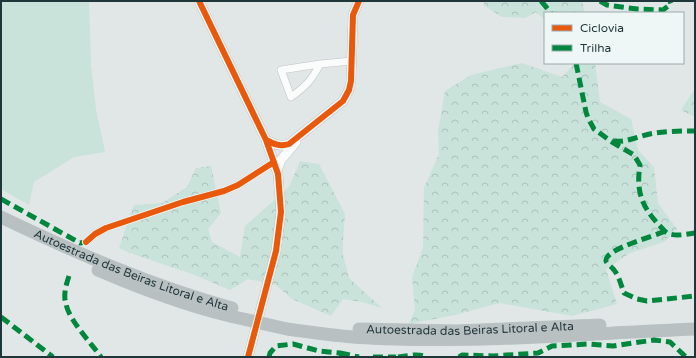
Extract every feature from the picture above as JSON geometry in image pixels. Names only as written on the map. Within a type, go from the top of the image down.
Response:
[{"type":"highway","name":"Autoestrada das Beiras Litoral e Alta","points":[[1,217],[127,274],[231,312]]},
{"type":"highway","name":"Autoestrada das Beiras Litoral e Alta","points":[[1,226],[124,282],[172,300],[337,336],[457,340],[695,329]]},
{"type":"highway","name":"Autoestrada das Beiras Litoral e Alta","points":[[288,325],[392,331],[456,331],[695,320]]},
{"type":"street","points":[[199,1],[266,140],[275,163],[282,212],[276,251],[248,357]]},
{"type":"street","points":[[86,242],[95,234],[106,228],[183,202],[224,191],[238,185],[275,163],[289,144],[342,101],[349,90],[351,81],[353,16],[359,1]]},
{"type":"street","points":[[320,64],[314,76],[306,86],[290,97],[281,70],[320,64],[352,61]]},
{"type":"street","points":[[275,163],[278,165],[287,152],[311,127]]},
{"type":"street","points":[[266,140],[283,146],[289,144]]},
{"type":"green space","points":[[1,1],[89,1],[91,65],[96,109],[105,152],[74,157],[34,182],[29,205],[1,189]]},
{"type":"green space","points":[[485,1],[582,1],[585,12],[544,12],[544,19],[536,12],[525,18],[502,17],[483,5]]},
{"type":"green space","points":[[522,63],[562,77],[574,64],[595,64],[600,102],[631,119],[638,150],[654,167],[658,203],[677,229],[664,242],[630,253],[606,269],[617,304],[572,316],[499,303],[459,314],[409,324],[415,310],[412,277],[423,248],[424,188],[439,154],[438,131],[445,91],[471,75]]},
{"type":"green space","points":[[695,89],[695,117],[681,110]]},
{"type":"green space","points":[[300,161],[319,164],[345,214],[343,255],[349,278],[382,308],[362,302],[343,299],[331,316],[292,299],[276,285],[248,279],[230,290],[192,274],[119,248],[134,205],[162,203],[187,187],[196,168],[211,166],[221,213],[208,229],[212,242],[240,257],[245,226],[289,187]]},
{"type":"marked path","points":[[541,1],[550,12]]},
{"type":"marked path","points":[[600,1],[607,5],[637,9],[663,10],[671,4],[670,1]]},
{"type":"marked path","points":[[576,64],[588,118],[594,129],[634,155],[640,165],[639,182],[641,197],[648,211],[667,233],[678,235],[695,233]]},
{"type":"marked path","points":[[613,141],[623,141],[660,132],[695,131]]},
{"type":"marked path","points":[[1,199],[80,243],[86,242]]},
{"type":"marked path","points":[[665,231],[631,243],[613,252],[608,256],[606,261],[617,275],[624,293],[637,299],[647,301],[695,296]]},
{"type":"marked path","points":[[69,276],[65,294],[65,301],[68,310],[71,317],[101,357]]},
{"type":"marked path","points":[[1,317],[53,357]]},
{"type":"marked path","points":[[459,357],[462,355],[493,356],[538,353],[552,346],[588,344],[613,346],[654,340],[670,342],[686,357]]},
{"type":"marked path","points":[[269,357],[270,353],[276,346],[293,344],[319,351],[340,353],[343,357]]},
{"type":"marked path","points":[[340,353],[359,357]]},
{"type":"marked path","points":[[398,357],[416,355],[427,357]]},
{"type":"marked path","points":[[373,357],[396,357]]},
{"type":"cycle path","points":[[199,1],[266,140],[278,174],[281,212],[276,251],[248,357]]},
{"type":"cycle path","points":[[266,140],[274,144],[289,144],[343,101],[349,90],[351,81],[353,15],[359,1]]},
{"type":"cycle path","points":[[86,242],[95,234],[106,228],[183,202],[224,191],[238,185],[274,162]]}]
